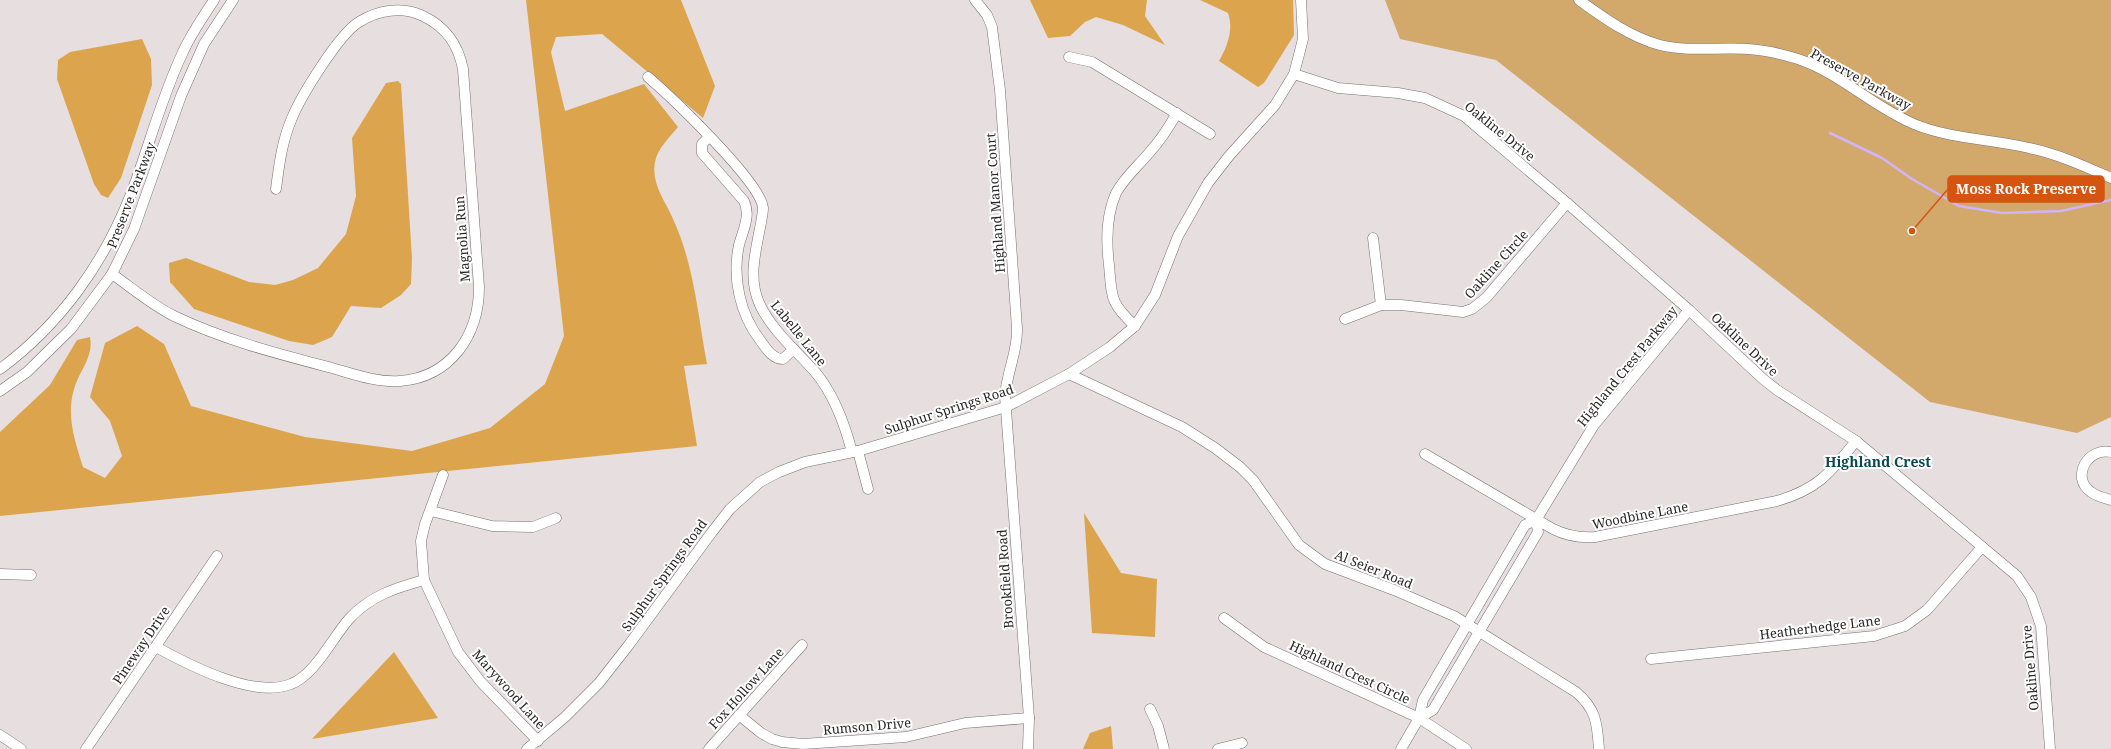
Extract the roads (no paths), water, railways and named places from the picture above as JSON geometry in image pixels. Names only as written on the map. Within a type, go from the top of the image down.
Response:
[{"type":"street","name":"Preserve Parkway","points":[[0,369],[26,349],[53,322],[98,262],[131,195],[157,118],[183,52],[214,0]]},
{"type":"street","name":"Preserve Parkway","points":[[0,391],[27,372],[71,329],[112,274],[134,229],[182,96],[204,44],[233,0]]},
{"type":"street","name":"Highland Manor Court","points":[[975,0],[986,15],[992,27],[1000,90],[1017,341],[1008,372],[1006,408]]},
{"type":"street","name":"Sulphur Springs Road","points":[[527,749],[565,718],[612,668],[712,532],[743,496],[760,482],[779,472],[805,462],[855,452],[1006,408],[1069,374],[1110,347],[1136,326],[1155,295],[1178,236],[1208,183],[1229,156],[1275,104],[1294,74],[1304,39],[1301,0]]},
{"type":"street","name":"Preserve Parkway","points":[[1579,0],[1634,35],[1661,45],[1689,48],[1748,49],[1768,51],[1798,59],[1824,71],[1892,114],[1914,124],[1940,133],[2054,154],[2111,178]]},
{"type":"street","name":"Magnolia Run","points":[[112,274],[173,315],[194,324],[270,351],[356,374],[389,381],[412,380],[434,371],[456,355],[470,335],[474,325],[479,302],[479,287],[463,69],[457,50],[444,29],[420,15],[403,10],[392,10],[375,14],[352,27],[323,64],[298,104],[285,137],[276,189]]},
{"type":"street","points":[[1069,57],[1092,62],[1210,134]]},
{"type":"street","name":"Oakline Drive","points":[[1294,74],[1338,88],[1420,97],[1452,109],[1464,116],[1567,203],[1689,310],[1777,390],[1856,441],[2017,576],[2031,597],[2042,626],[2050,749]]},
{"type":"street","name":"Labelle Lane","points":[[648,77],[742,171],[756,189],[763,208],[752,267],[756,295],[772,325],[816,374],[828,393],[855,452],[868,489]]},
{"type":"street","points":[[1136,326],[1116,307],[1111,291],[1107,250],[1109,217],[1115,198],[1122,184],[1150,152],[1177,114]]},
{"type":"street","points":[[709,137],[702,144],[702,153],[747,206],[748,213],[739,245],[737,268],[740,296],[744,312],[752,329],[773,356],[783,359],[794,349]]},
{"type":"street","name":"Oakline Circle","points":[[1345,319],[1381,305],[1408,305],[1458,312],[1472,309],[1486,298],[1567,203]]},
{"type":"street","points":[[1373,238],[1381,305]]},
{"type":"street","name":"Highland Crest Parkway","points":[[1401,749],[1419,718],[1423,700],[1525,525],[1536,520],[1594,425],[1689,310]]},
{"type":"street","name":"Al Seier Road","points":[[1069,374],[1182,427],[1215,448],[1240,467],[1253,480],[1299,545],[1325,564],[1394,590],[1467,623],[1586,701],[1596,718],[1599,749]]},
{"type":"street","name":"Brookfield Road","points":[[1006,408],[1029,718],[1028,749]]},
{"type":"street","name":"Woodbine Lane","points":[[1426,454],[1536,520],[1564,534],[1574,537],[1594,537],[1796,496],[1815,485],[1831,472],[1856,441]]},
{"type":"street","points":[[2111,452],[2102,452],[2092,456],[2085,462],[2082,474],[2085,487],[2090,492],[2111,500]]},
{"type":"street","name":"Marywood Lane","points":[[443,475],[421,541],[424,580],[458,652],[480,681],[538,741]]},
{"type":"street","points":[[431,510],[492,526],[533,527],[556,518]]},
{"type":"street","name":"Highland Crest Parkway","points":[[1419,718],[1433,710],[1480,632],[1538,532],[1536,520]]},
{"type":"street","name":"Heatherhedge Lane","points":[[1651,659],[1874,636],[1905,626],[1927,610],[1982,547]]},
{"type":"street","name":"Pineway Drive","points":[[86,749],[218,556]]},
{"type":"street","points":[[1499,570],[1512,577]]},
{"type":"street","points":[[0,574],[31,575]]},
{"type":"street","points":[[156,647],[210,673],[257,686],[281,687],[292,684],[306,674],[350,619],[365,605],[389,590],[424,580]]},
{"type":"street","name":"Highland Crest Circle","points":[[1224,618],[1264,647],[1419,718],[1466,749]]},
{"type":"street","name":"Fox Hollow Lane","points":[[709,749],[802,645]]},
{"type":"street","points":[[1440,672],[1451,679]]},
{"type":"street","points":[[1150,709],[1158,726],[1164,749]]},
{"type":"street","name":"Rumson Drive","points":[[739,715],[761,733],[772,739],[782,742],[803,744],[906,737],[965,723],[1029,718]]},
{"type":"street","points":[[0,735],[21,749]]},
{"type":"street","points":[[1218,749],[1242,743]]},
{"type":"waterway","points":[[1830,133],[1882,158],[1912,179],[1959,206],[2002,213],[2061,211],[2111,200]]},
{"type":"place","name":"Moss Rock Preserve","points":[[1912,231]]},
{"type":"district","name":"Highland Crest","points":[[1878,461]]}]
